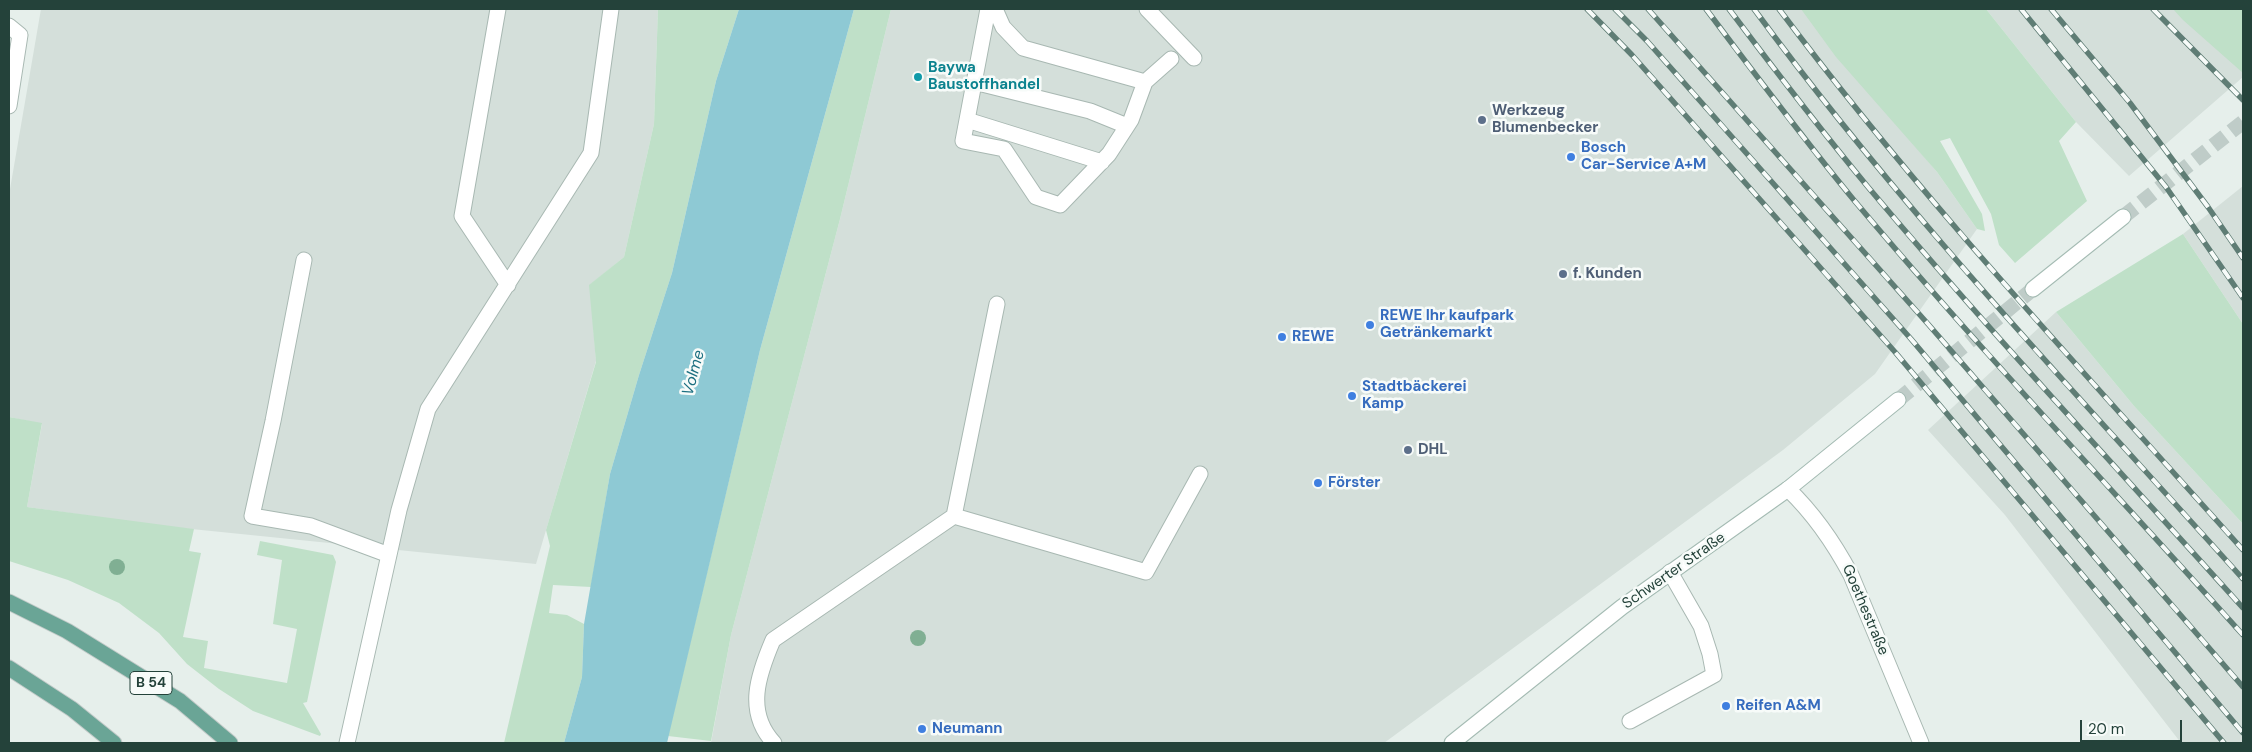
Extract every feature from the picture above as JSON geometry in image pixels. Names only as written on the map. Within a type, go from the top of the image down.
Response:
[{"type":"main road","points":[[498,9],[462,216],[508,285]]},
{"type":"main road","points":[[347,743],[399,510],[428,409],[591,153],[611,9]]},
{"type":"main road","points":[[988,9],[963,141],[1004,149],[1036,197],[1060,205],[1102,162],[1127,126],[1145,82],[1171,58]]},
{"type":"main road","points":[[995,9],[1003,27],[1024,48],[1145,82]]},
{"type":"main road","points":[[1147,9],[1160,14],[1194,58]]},
{"type":"main road","points":[[9,26],[20,35],[12,65],[9,106]]},
{"type":"main road","points":[[974,82],[1090,111],[1127,126]]},
{"type":"main road","points":[[967,120],[1102,162]]},
{"type":"main road","points":[[2033,289],[2123,217]]},
{"type":"main road","points":[[304,260],[273,421],[252,516],[311,526],[389,555]]},
{"type":"main road","points":[[774,743],[764,733],[758,714],[756,692],[761,668],[773,640],[954,516],[997,304]]},
{"type":"main road","name":"Schwerter Straße","points":[[1452,743],[1622,607],[1788,489],[1898,400]]},
{"type":"main road","points":[[954,516],[1146,572],[1200,474]]},
{"type":"main road","name":"Goethestraße","points":[[1788,489],[1808,509],[1848,568],[1921,743]]},
{"type":"main road","points":[[1630,721],[1714,675],[1702,626],[1670,572]]},
{"type":"main road","name":"B 54","points":[[9,602],[67,631],[180,701],[230,743]]},
{"type":"main road","points":[[9,668],[72,709],[114,743]]},
{"type":"shaded area","points":[[41,9],[658,9],[654,124],[624,257],[590,285],[596,361],[536,564],[162,526],[27,507],[42,424],[9,417],[9,195]]},
{"type":"shaded area","points":[[891,9],[1802,9],[1937,172],[1977,229],[1875,374],[1783,450],[1384,743],[711,743],[731,635],[840,219]]},
{"type":"shaded area","points":[[1986,9],[2243,9],[2243,77],[2129,176],[2076,122]]},
{"type":"shaded area","points":[[2243,186],[2243,324],[2183,234]]},
{"type":"shaded area","points":[[2056,312],[2134,406],[2243,524],[2243,743],[2181,743],[2005,515],[1928,430]]},
{"type":"green space","points":[[658,9],[739,9],[716,81],[672,273],[610,474],[591,587],[553,585],[549,613],[567,615],[584,624],[582,677],[564,743],[504,743],[550,546],[546,530],[596,362],[589,285],[624,257],[654,124]]},
{"type":"green space","points":[[854,9],[891,9],[840,219],[731,635],[711,741],[668,736],[760,350]]},
{"type":"green space","points":[[1801,9],[1986,9],[2076,122],[2059,141],[2087,201],[2015,263],[1999,245],[1991,214],[1950,138],[1940,141],[1982,214],[1985,231],[1977,229],[1937,172],[1836,57]]},
{"type":"green space","points":[[2173,9],[2243,9],[2243,73],[2183,20]]},
{"type":"green space","points":[[2183,234],[2243,324],[2243,524],[2134,406],[2056,312]]},
{"type":"green space","points":[[9,417],[42,423],[27,507],[194,529],[189,551],[201,553],[183,637],[208,641],[204,668],[287,683],[297,629],[273,624],[282,560],[257,555],[260,541],[333,555],[336,562],[307,702],[303,703],[321,734],[320,736],[253,711],[219,689],[187,664],[159,633],[119,603],[68,580],[9,561]]},
{"type":"water","name":"Volme","points":[[739,9],[854,9],[760,350],[667,743],[564,743],[582,677],[584,624],[610,474],[672,273],[716,81]]},
{"type":"tunnel","points":[[2123,217],[2243,122]]},
{"type":"tunnel","points":[[1898,400],[2033,289]]},
{"type":"railway","points":[[1587,9],[1632,55],[1895,352],[2224,743]]},
{"type":"railway","points":[[1615,9],[1647,41],[1911,339],[2243,733]]},
{"type":"railway","points":[[1648,9],[1928,324],[2243,687]]},
{"type":"railway","points":[[1706,9],[1815,152],[1900,255],[2243,635]]},
{"type":"railway","points":[[1729,9],[1832,143],[1914,241],[2007,347],[2243,608]]},
{"type":"railway","points":[[1754,9],[1869,157],[1930,229],[1991,300],[2243,579]]},
{"type":"railway","points":[[1779,9],[1833,80],[1947,217],[2064,351],[2243,550]]},
{"type":"railway","points":[[2021,9],[2166,187],[2243,298]]},
{"type":"railway","points":[[2051,9],[2130,103],[2208,207],[2243,258]]},
{"type":"railway","points":[[2153,9],[2243,100]]},
{"type":"place","name":"Baywa Baustoffhandel","points":[[918,77]]},
{"type":"place","name":"Werkzeug Blumenbecker","points":[[1482,120]]},
{"type":"place","name":"Bosch Car-Service A+M","points":[[1571,157]]},
{"type":"place","name":"f. Kunden","points":[[1563,274]]},
{"type":"place","name":"REWE Ihr kaufpark Getränkemarkt","points":[[1370,325]]},
{"type":"place","name":"REWE","points":[[1282,337]]},
{"type":"place","name":"Stadtbäckerei Kamp","points":[[1352,396]]},
{"type":"place","name":"DHL","points":[[1408,450]]},
{"type":"place","name":"Förster","points":[[1318,483]]},
{"type":"place","name":"Reifen A&M","points":[[1726,706]]},
{"type":"place","name":"Neumann","points":[[922,729]]}]
